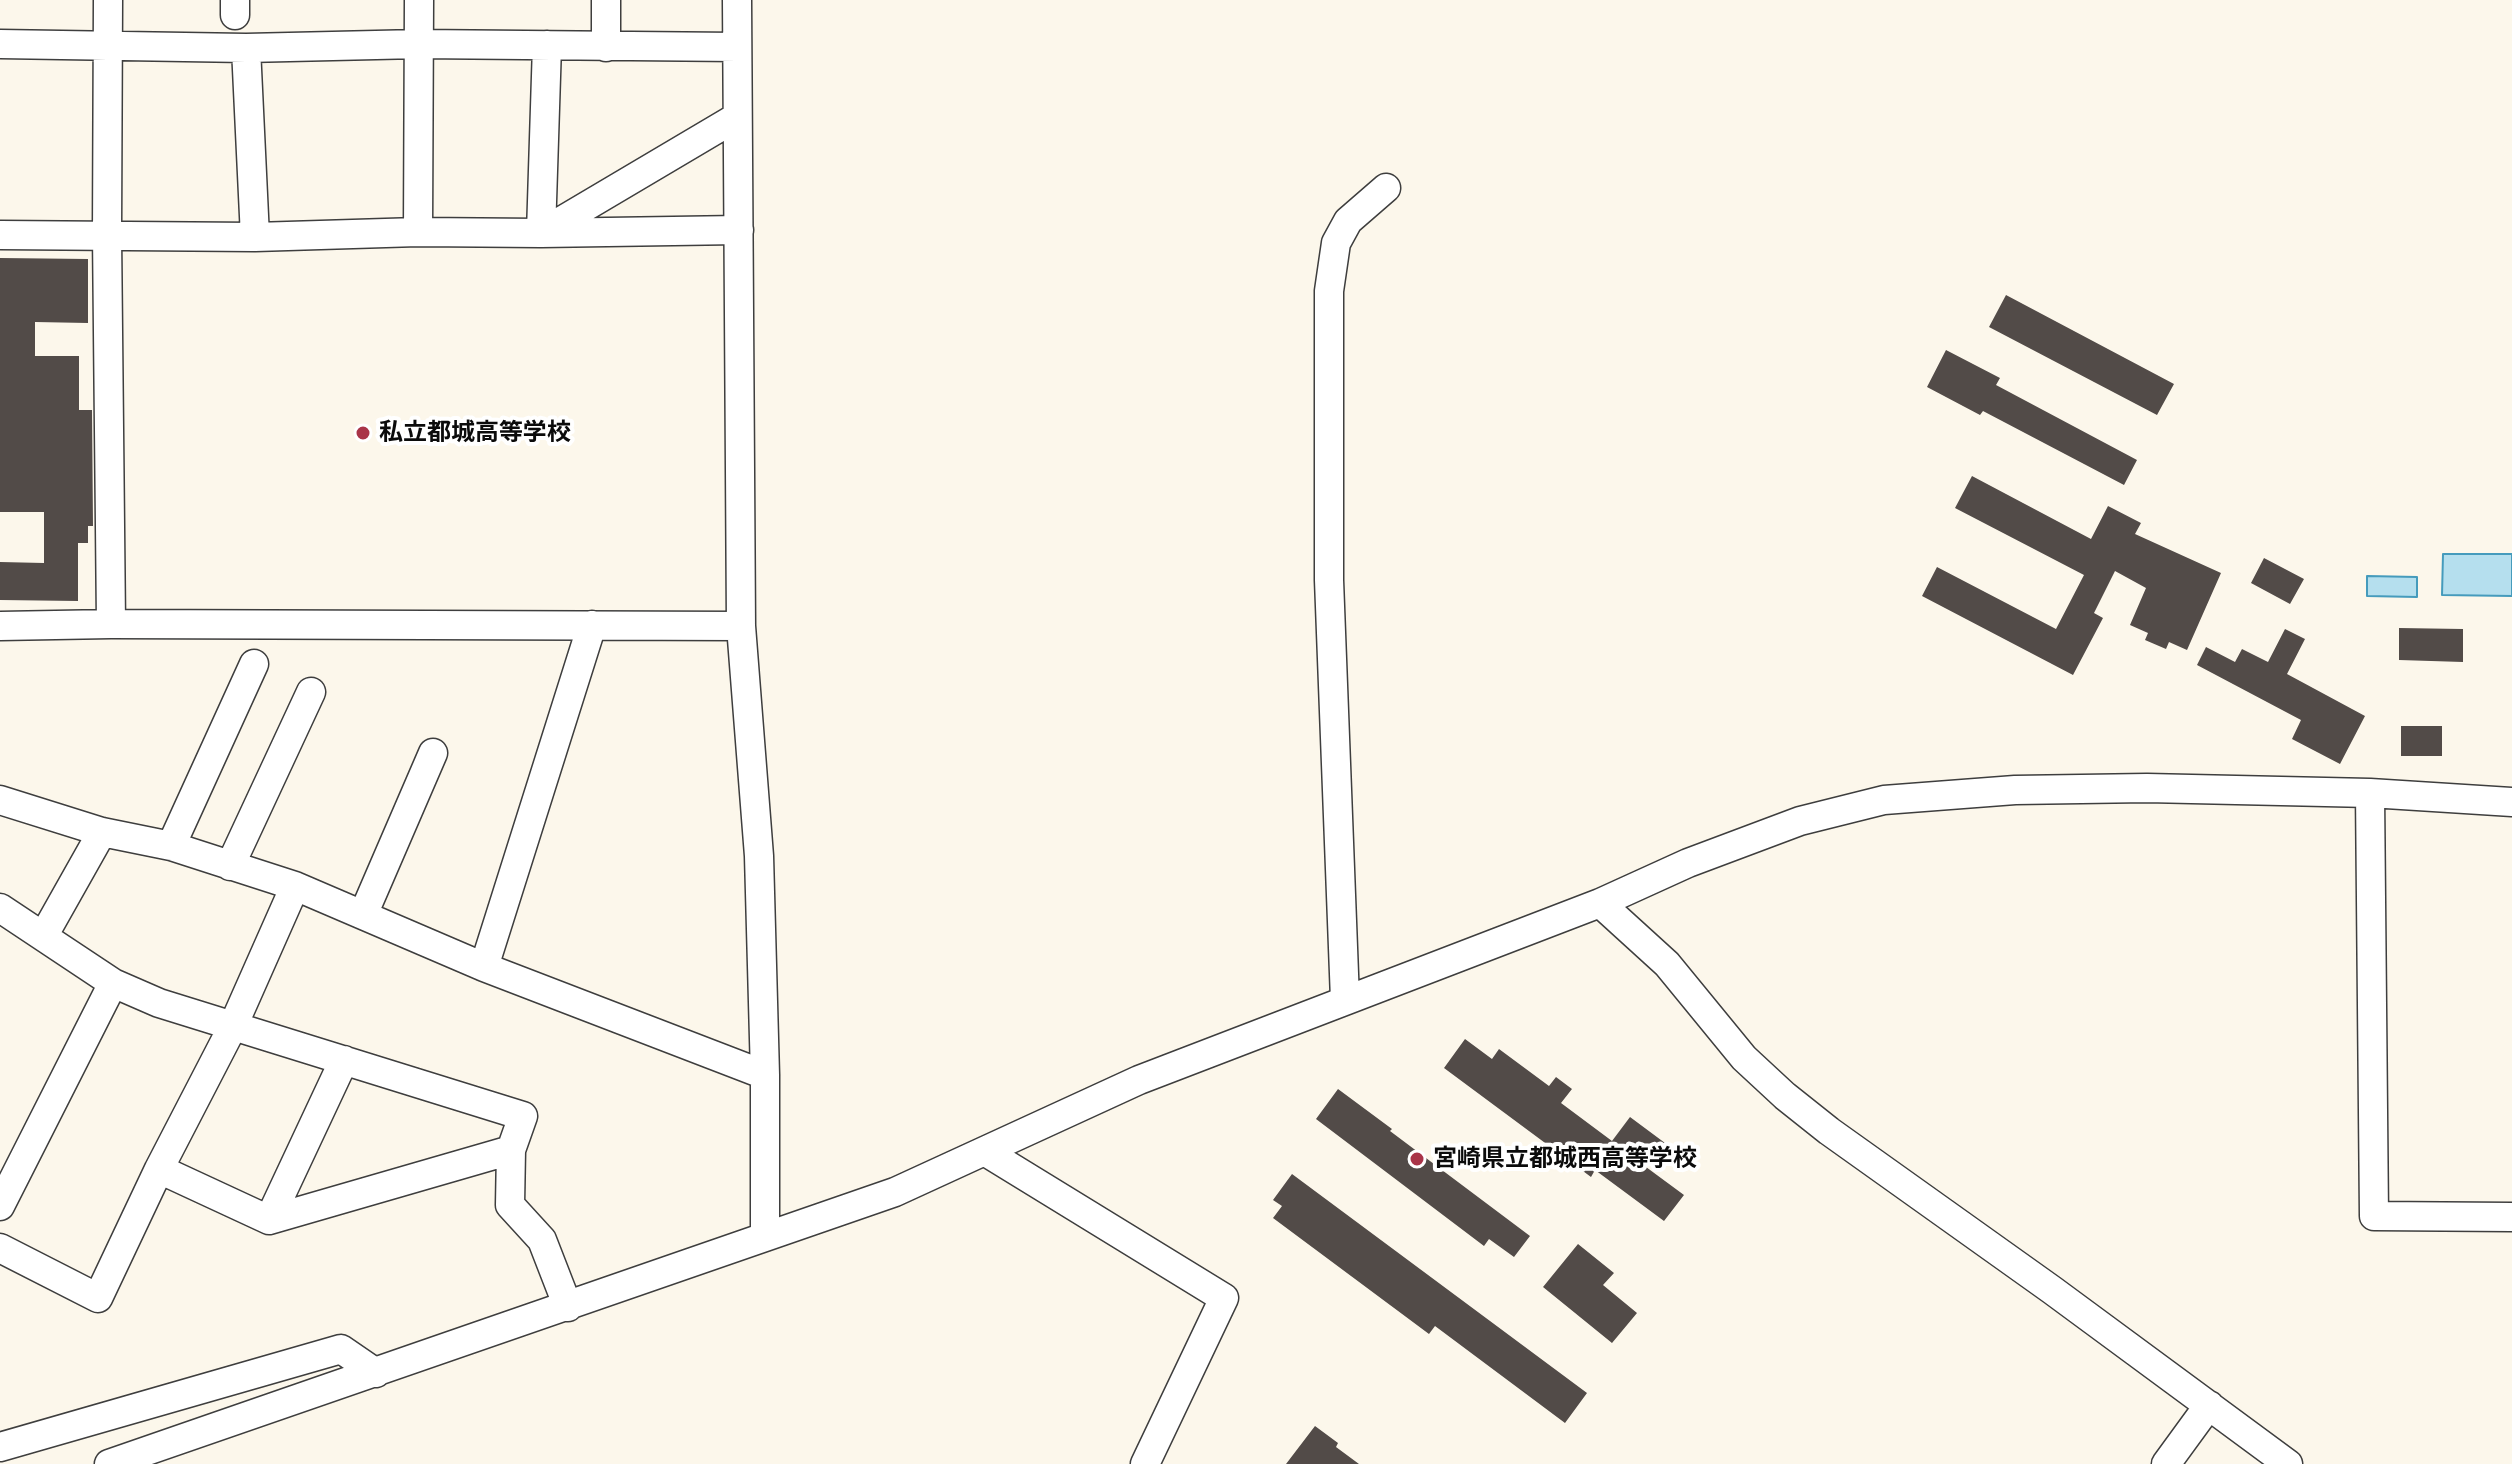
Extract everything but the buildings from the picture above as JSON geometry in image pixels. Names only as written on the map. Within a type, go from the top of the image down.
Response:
[{"type":"street","points":[[108,0],[111,624]]},
{"type":"street","points":[[418,232],[419,0]]},
{"type":"street","points":[[606,0],[606,47]]},
{"type":"street","points":[[737,0],[741,626],[759,856],[765,1075],[765,1237]]},
{"type":"street","points":[[0,44],[246,48],[419,44],[737,47]]},
{"type":"street","points":[[541,233],[547,45]]},
{"type":"street","points":[[246,48],[255,237]]},
{"type":"street","points":[[541,233],[737,117]]},
{"type":"street","points":[[1345,1000],[1329,580],[1329,291],[1336,243],[1348,221],[1386,188]]},
{"type":"street","points":[[0,235],[255,237],[418,232],[739,230]]},
{"type":"street","points":[[484,967],[592,625]]},
{"type":"street","points":[[0,626],[741,626]]},
{"type":"street","points":[[171,846],[254,664]]},
{"type":"street","points":[[230,866],[311,692]]},
{"type":"street","points":[[363,915],[433,753]]},
{"type":"street","points":[[109,1464],[895,1192],[1139,1080],[1600,903],[1688,863],[1800,821],[1884,800],[2015,790],[2147,788],[2370,793],[2512,802]]},
{"type":"street","points":[[2370,793],[2374,1216],[2512,1217]]},
{"type":"street","points":[[0,800],[102,832],[171,846],[295,886],[484,967],[765,1075]]},
{"type":"street","points":[[44,935],[102,832]]},
{"type":"street","points":[[0,1248],[98,1298],[159,1169],[233,1026],[295,886]]},
{"type":"street","points":[[1600,903],[1667,964],[1744,1058],[1785,1096],[2288,1464]]},
{"type":"street","points":[[0,908],[113,983],[159,1003],[523,1116],[511,1150],[510,1205],[542,1240],[568,1307]]},
{"type":"street","points":[[0,1206],[113,983]]},
{"type":"street","points":[[269,1220],[344,1060]]},
{"type":"street","points":[[159,1169],[269,1220],[511,1150]]},
{"type":"street","points":[[986,1152],[1224,1298],[1145,1464]]},
{"type":"street","points":[[0,1447],[341,1349],[376,1373]]},
{"type":"street","points":[[2166,1464],[2209,1405]]},
{"type":"water","points":[[2443,554],[2512,554],[2512,596],[2442,595]]},
{"type":"water","points":[[2367,576],[2417,577],[2417,597],[2367,596]]},
{"type":"place","name":"私立都城高等学校","points":[[363,433]]},
{"type":"place","name":"宮崎県立都城西高等学校","points":[[1417,1159]]}]
